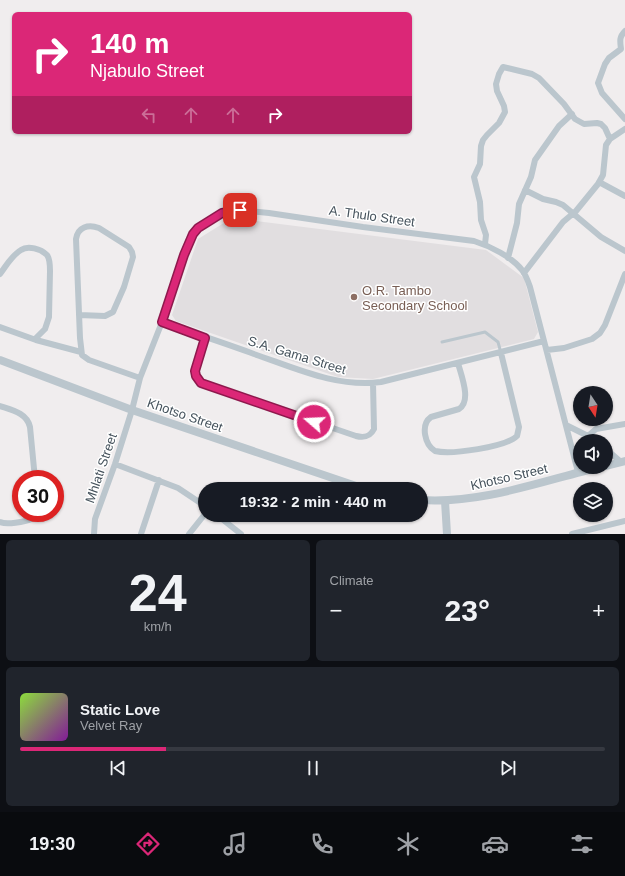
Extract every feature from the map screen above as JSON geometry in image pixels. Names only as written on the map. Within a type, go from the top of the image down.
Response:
[{"type":"street","points":[[625,31],[621,35],[621,49],[609,58],[605,64],[598,84],[605,97],[625,119]]},
{"type":"street","points":[[485,244],[486,234],[481,220],[480,202],[474,177],[480,164],[483,140],[499,123],[505,112],[496,87],[497,80],[503,68],[505,67],[532,74],[539,78],[575,118],[584,124],[601,124],[605,128],[610,139]]},
{"type":"street","points":[[508,258],[517,223],[519,204],[530,180],[533,164],[538,154],[559,126],[572,114]]},
{"type":"street","points":[[524,273],[563,222],[599,182],[603,175],[606,145],[610,139],[625,129]]},
{"type":"street","points":[[599,182],[625,196]]},
{"type":"street","points":[[525,190],[543,199],[556,202],[601,237],[625,251]]},
{"type":"street","name":"A. Thulo Street","points":[[132,410],[140,378],[162,322],[184,255],[193,234],[198,228],[222,213],[240,210],[474,241],[485,244],[508,258],[521,268],[530,287],[573,453]]},
{"type":"street","points":[[79,315],[105,316],[114,312],[126,281],[133,257],[129,247],[99,228],[91,226],[81,229],[77,234],[76,239],[79,315],[81,352],[83,357],[89,360],[140,378]]},
{"type":"street","points":[[0,274],[20,250],[25,248],[35,249],[47,255],[50,271],[49,317],[45,329],[34,339]]},
{"type":"street","points":[[547,350],[564,348],[592,339],[600,333],[605,325],[625,274]]},
{"type":"street","name":"S.A. Gama Street","points":[[162,322],[205,338],[332,380],[346,382],[374,383],[501,353],[544,341]]},
{"type":"street","points":[[0,327],[34,339],[81,352]]},
{"type":"street","points":[[205,338],[195,371],[196,376],[201,383],[356,436],[366,437],[371,434],[374,429],[374,383]]},
{"type":"street","points":[[458,363],[465,392],[465,402],[463,406],[459,408],[430,417],[428,419],[425,424],[427,440],[431,449],[435,451],[466,451],[509,442],[517,436],[519,426],[501,353]]},
{"type":"street","name":"Khotso Street","points":[[0,360],[132,410],[344,482]]},
{"type":"street","points":[[0,406],[17,412],[27,419],[30,427],[33,470]]},
{"type":"street","name":"Mhlati Street","points":[[94,534],[95,518],[115,464],[132,410]]},
{"type":"street","points":[[590,434],[596,429],[625,424]]},
{"type":"street","points":[[566,426],[584,434]]},
{"type":"street","points":[[613,454],[623,462]]},
{"type":"street","points":[[613,464],[623,462]]},
{"type":"street","points":[[115,464],[184,491],[198,501]]},
{"type":"street","name":"Khotso Street","points":[[428,500],[445,501],[475,498],[512,490],[573,473]]},
{"type":"street","points":[[141,534],[159,480]]},
{"type":"street","points":[[445,501],[447,534]]},
{"type":"street","points":[[572,534],[625,521]]},
{"type":"street","points":[[0,522],[7,524],[17,522]]},
{"type":"street","points":[[189,534],[199,522]]},
{"type":"street","points":[[225,522],[241,534]]},
{"type":"lane","points":[[442,342],[485,332],[498,342],[501,353]]},
{"type":"shaded area","name":"O.R. Tambo Secondary School","points":[[232,218],[486,250],[524,278],[538,332],[534,339],[373,379],[338,377],[176,321],[172,315],[198,239]]},
{"type":"place","name":"O.R. Tambo Secondary School","points":[[354,297]]},
{"type":"route","points":[[240,210],[232,210],[222,213],[198,228],[193,234],[184,255],[162,322],[205,338],[195,371],[198,380],[201,383],[314,422]]}]
